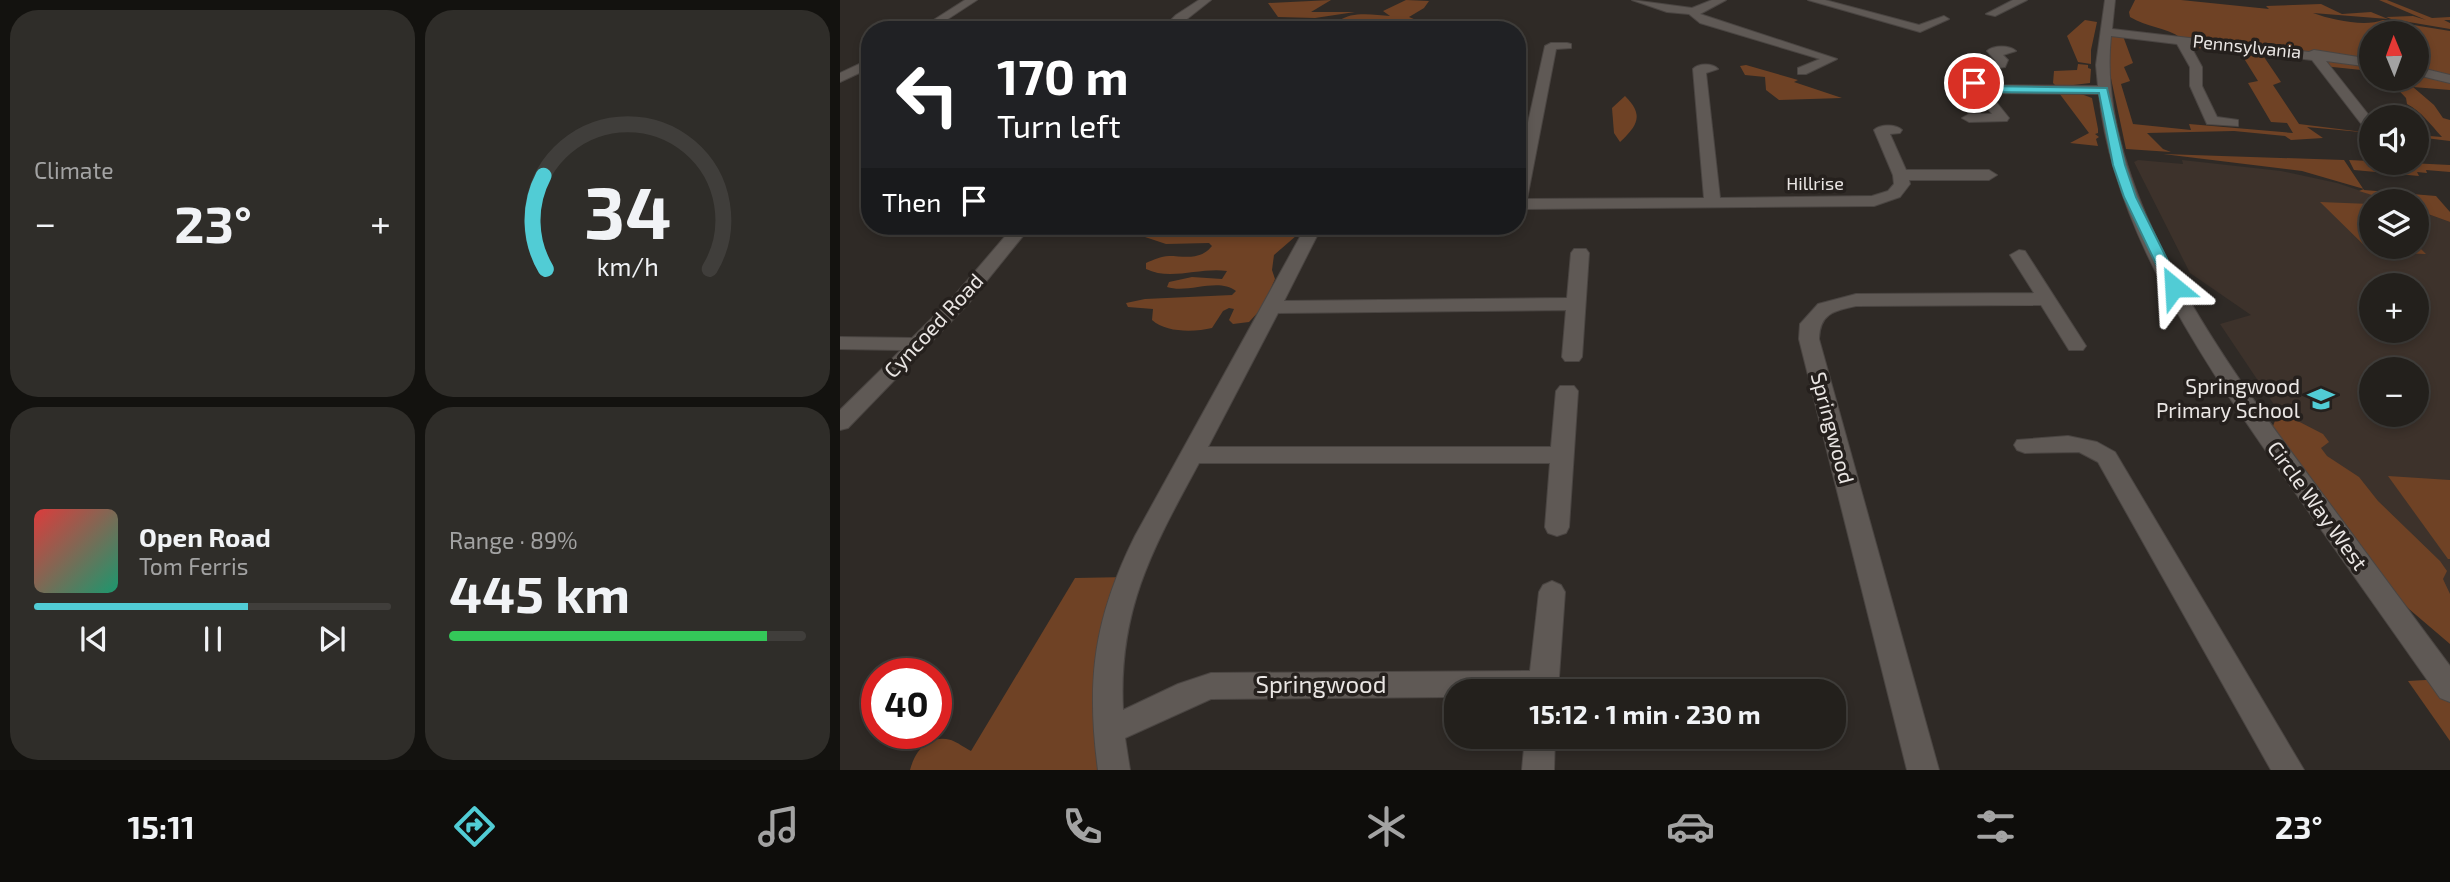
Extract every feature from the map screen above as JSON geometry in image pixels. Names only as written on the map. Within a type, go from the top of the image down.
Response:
[{"type":"street","points":[[938,21],[972,0]]},
{"type":"street","points":[[1176,21],[1206,0]]},
{"type":"street","points":[[1637,0],[1662,8],[1693,11],[1721,0]]},
{"type":"street","points":[[1812,0],[1920,29],[1944,19]]},
{"type":"street","points":[[1988,0],[2010,5]]},
{"type":"street","points":[[1991,14],[2022,0]]},
{"type":"street","name":"Circle Way West","points":[[2110,0],[2102,65],[2112,140],[2130,197],[2166,272],[2196,326],[2259,425],[2447,682]]},
{"type":"street","points":[[1693,11],[1695,16],[1704,21],[1831,59],[1802,71]]},
{"type":"street","name":"Pennsylvania","points":[[2106,32],[2359,61]]},
{"type":"street","name":"Pennsylvania","points":[[2181,40],[2196,67],[2196,86],[2212,121],[2233,123]]},
{"type":"street","name":"Hillrise","points":[[1526,166],[1551,46],[1567,46]]},
{"type":"street","points":[[1969,118],[2002,118],[1965,70],[2001,64],[2002,60],[1993,51],[2010,51]]},
{"type":"street","name":"Pennsylvania","points":[[2314,54],[2359,112]]},
{"type":"street","points":[[840,78],[861,68]]},
{"type":"street","points":[[1712,69],[1699,69],[1708,121],[1706,148],[1713,203]]},
{"type":"street","points":[[2429,74],[2450,79]]},
{"type":"street","points":[[1979,89],[2104,90]]},
{"type":"street","points":[[1895,130],[1881,130],[1901,175],[1989,175]]},
{"type":"street","name":"Hillrise","points":[[1526,204],[1865,202],[1894,194],[1902,184],[1901,175]]},
{"type":"street","name":"Cyncoed Road","points":[[840,423],[961,300],[1015,235]]},
{"type":"street","points":[[1114,770],[1109,731],[1108,664],[1118,610],[1137,556],[1309,235]]},
{"type":"street","points":[[1572,357],[1580,253]]},
{"type":"street","points":[[2019,255],[2076,346]]},
{"type":"street","name":"Springwood","points":[[1923,770],[1809,340],[1810,324],[1825,308],[1856,300],[2048,299]]},
{"type":"street","points":[[1271,307],[1577,304]]},
{"type":"street","points":[[840,343],[919,344]]},
{"type":"street","points":[[1557,527],[1567,391]]},
{"type":"street","points":[[2025,444],[2087,446],[2100,450],[2107,457],[2288,770]]},
{"type":"street","points":[[1192,454],[1561,455]]},
{"type":"street","name":"Springwood","points":[[1544,679],[1552,592]]},
{"type":"street","name":"Springwood","points":[[1109,731],[1188,693],[1211,686],[1444,687]]},
{"type":"street","points":[[1538,770],[1539,749]]},
{"type":"shaded area","points":[[1331,0],[1311,12],[1355,12],[1315,18],[1278,17],[1268,3]]},
{"type":"shaded area","points":[[1406,0],[1429,1],[1424,8],[1409,17],[1419,21],[1339,21],[1357,15],[1390,16],[1383,11]]},
{"type":"shaded area","points":[[2135,0],[2181,0],[2269,9],[2266,6],[2321,4],[2342,14],[2371,12],[2388,19],[2313,13],[2359,23],[2359,59],[2181,38],[2130,17],[2129,12]]},
{"type":"shaded area","points":[[2379,0],[2387,0],[2432,18],[2450,17],[2450,20],[2444,20],[2450,23],[2450,29],[2429,25],[2429,21],[2403,21],[2386,17],[2413,16],[2426,20]]},
{"type":"shaded area","points":[[2085,20],[2097,22],[2091,64],[2078,62],[2067,36]]},
{"type":"shaded area","points":[[2429,28],[2450,31],[2450,75],[2429,71]]},
{"type":"shaded area","points":[[2123,36],[2133,63],[2124,67],[2130,81],[2121,84],[2133,124],[2191,130],[2189,124],[2293,133],[2287,123],[2271,122],[2248,83],[2258,81],[2240,52],[2185,47],[2181,40],[2359,62],[2359,70],[2323,66],[2318,59],[2262,54],[2281,82],[2273,85],[2299,124],[2359,132],[2307,127],[2323,138],[2291,140],[2285,136],[2234,131],[2147,133],[2163,149],[2171,152],[2126,149],[2109,69],[2111,37]]},
{"type":"shaded area","points":[[2078,64],[2088,65],[2091,69],[2090,83],[2057,87],[2053,83],[2054,71],[2077,70]]},
{"type":"shaded area","points":[[1746,65],[1798,80],[1794,82],[1842,98],[1779,100],[1766,90],[1765,77],[1745,75],[1740,66]]},
{"type":"shaded area","points":[[2429,74],[2450,79],[2450,90],[2429,88]]},
{"type":"shaded area","points":[[2073,91],[2092,98],[2098,129],[2095,134],[2099,137],[2096,139],[2098,146],[2070,143],[2089,133],[2059,93]]},
{"type":"shaded area","points":[[2399,91],[2418,91],[2434,105],[2443,118],[2450,120],[2450,141],[2429,138],[2429,136],[2442,137],[2429,123],[2429,105],[2409,105]]},
{"type":"shaded area","points":[[1625,96],[1637,114],[1635,125],[1620,142],[1614,133],[1612,108]]},
{"type":"shaded area","points":[[2163,154],[2344,160],[2363,189],[2302,171]]},
{"type":"shaded area","name":"Springwood Primary School","points":[[2138,160],[2183,164],[2182,160],[2281,171],[2359,190],[2359,259],[2429,259],[2429,214],[2450,222],[2450,629],[2293,433],[2220,324],[2251,315],[2190,273],[2134,162]]},
{"type":"shaded area","points":[[2349,160],[2359,160],[2359,170],[2354,170]]},
{"type":"shaded area","points":[[2429,164],[2450,165],[2450,172],[2429,170]]},
{"type":"shaded area","points":[[2429,195],[2436,196],[2450,212],[2450,222],[2429,214]]},
{"type":"shaded area","points":[[2320,202],[2359,204],[2359,240]]},
{"type":"shaded area","points":[[1297,235],[1274,255],[1272,270],[1275,279],[1262,308],[1249,322],[1233,324],[1229,320],[1234,309],[1229,308],[1223,311],[1212,328],[1189,331],[1158,324],[1152,320],[1153,309],[1128,307],[1126,303],[1145,299],[1232,295],[1236,291],[1221,285],[1184,289],[1167,287],[1169,282],[1192,277],[1222,279],[1227,271],[1165,274],[1146,269],[1146,263],[1157,258],[1197,256],[1212,246],[1209,243],[1166,244],[1142,236]]},
{"type":"shaded area","points":[[2286,415],[2323,434],[2329,442],[2321,448],[2327,456],[2359,477],[2378,501],[2440,561],[2447,571],[2443,579],[2450,594],[2450,644],[2409,609],[2370,566],[2369,556],[2270,434],[2276,418]]},
{"type":"shaded area","points":[[2388,476],[2450,480],[2450,559],[2448,559]]},
{"type":"shaded area","points":[[1128,577],[1114,770],[910,770],[921,749],[952,749],[952,741],[971,751],[1075,578]]},
{"type":"shaded area","points":[[2443,679],[2450,689],[2450,741],[2408,681]]},
{"type":"place","name":"Springwood Primary School","points":[[2321,399]]},
{"type":"route","points":[[1974,83],[1979,89],[2104,90],[2109,128],[2130,197],[2174,287]]}]
